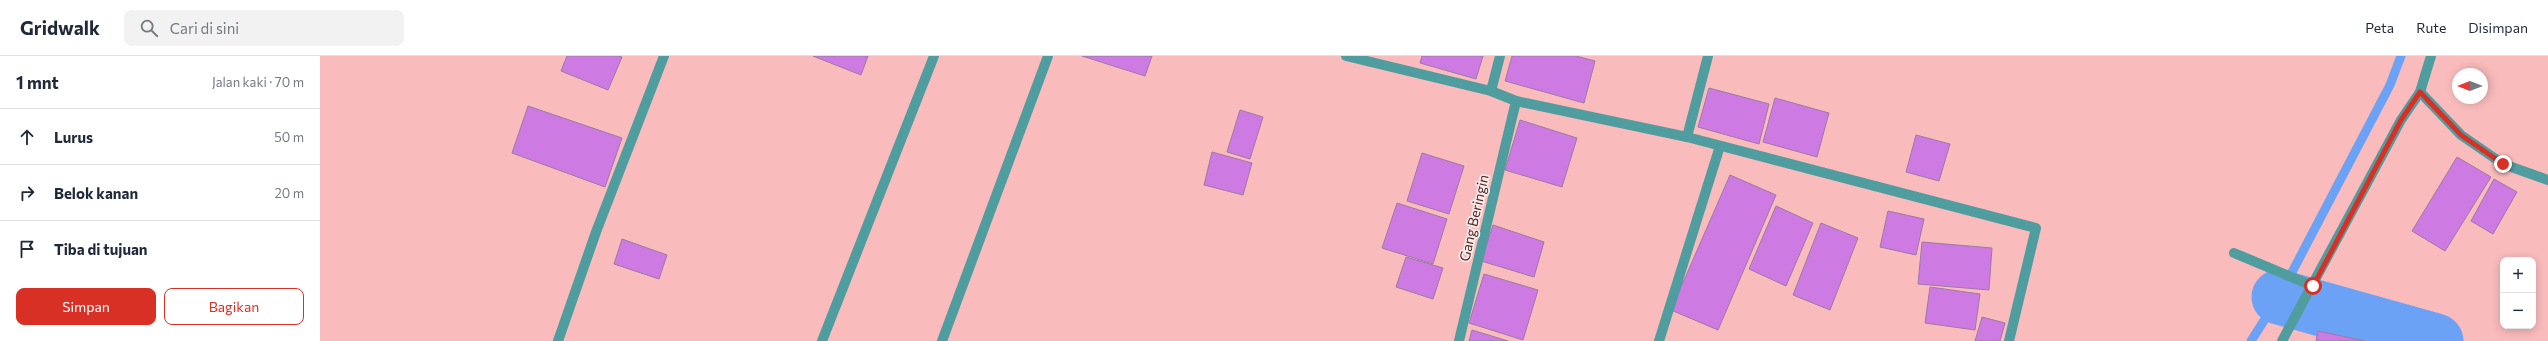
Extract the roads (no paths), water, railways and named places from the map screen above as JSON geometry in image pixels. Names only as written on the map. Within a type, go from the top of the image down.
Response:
[{"type":"street","points":[[558,341],[596,232],[664,56]]},
{"type":"street","points":[[822,341],[934,56]]},
{"type":"street","points":[[942,341],[1048,56]]},
{"type":"street","points":[[1346,56],[1491,91],[1516,101],[1687,137],[2036,228],[2009,341]]},
{"type":"street","points":[[1491,91],[1500,56]]},
{"type":"street","points":[[1687,137],[1708,56]]},
{"type":"street","points":[[2282,341],[2311,290],[2401,120],[2420,92],[2431,56]]},
{"type":"street","points":[[2420,92],[2461,135],[2491,156],[2503,164],[2548,180]]},
{"type":"street","name":"Gang Beringin","points":[[1459,341],[1516,101]]},
{"type":"street","points":[[1659,341],[1720,146]]},
{"type":"street","points":[[2234,253],[2301,280],[2311,290]]},
{"type":"waterway","points":[[2251,341],[2279,297],[2390,85],[2401,56]]},
{"type":"waterway","points":[[2279,297],[2436,341]]}]
